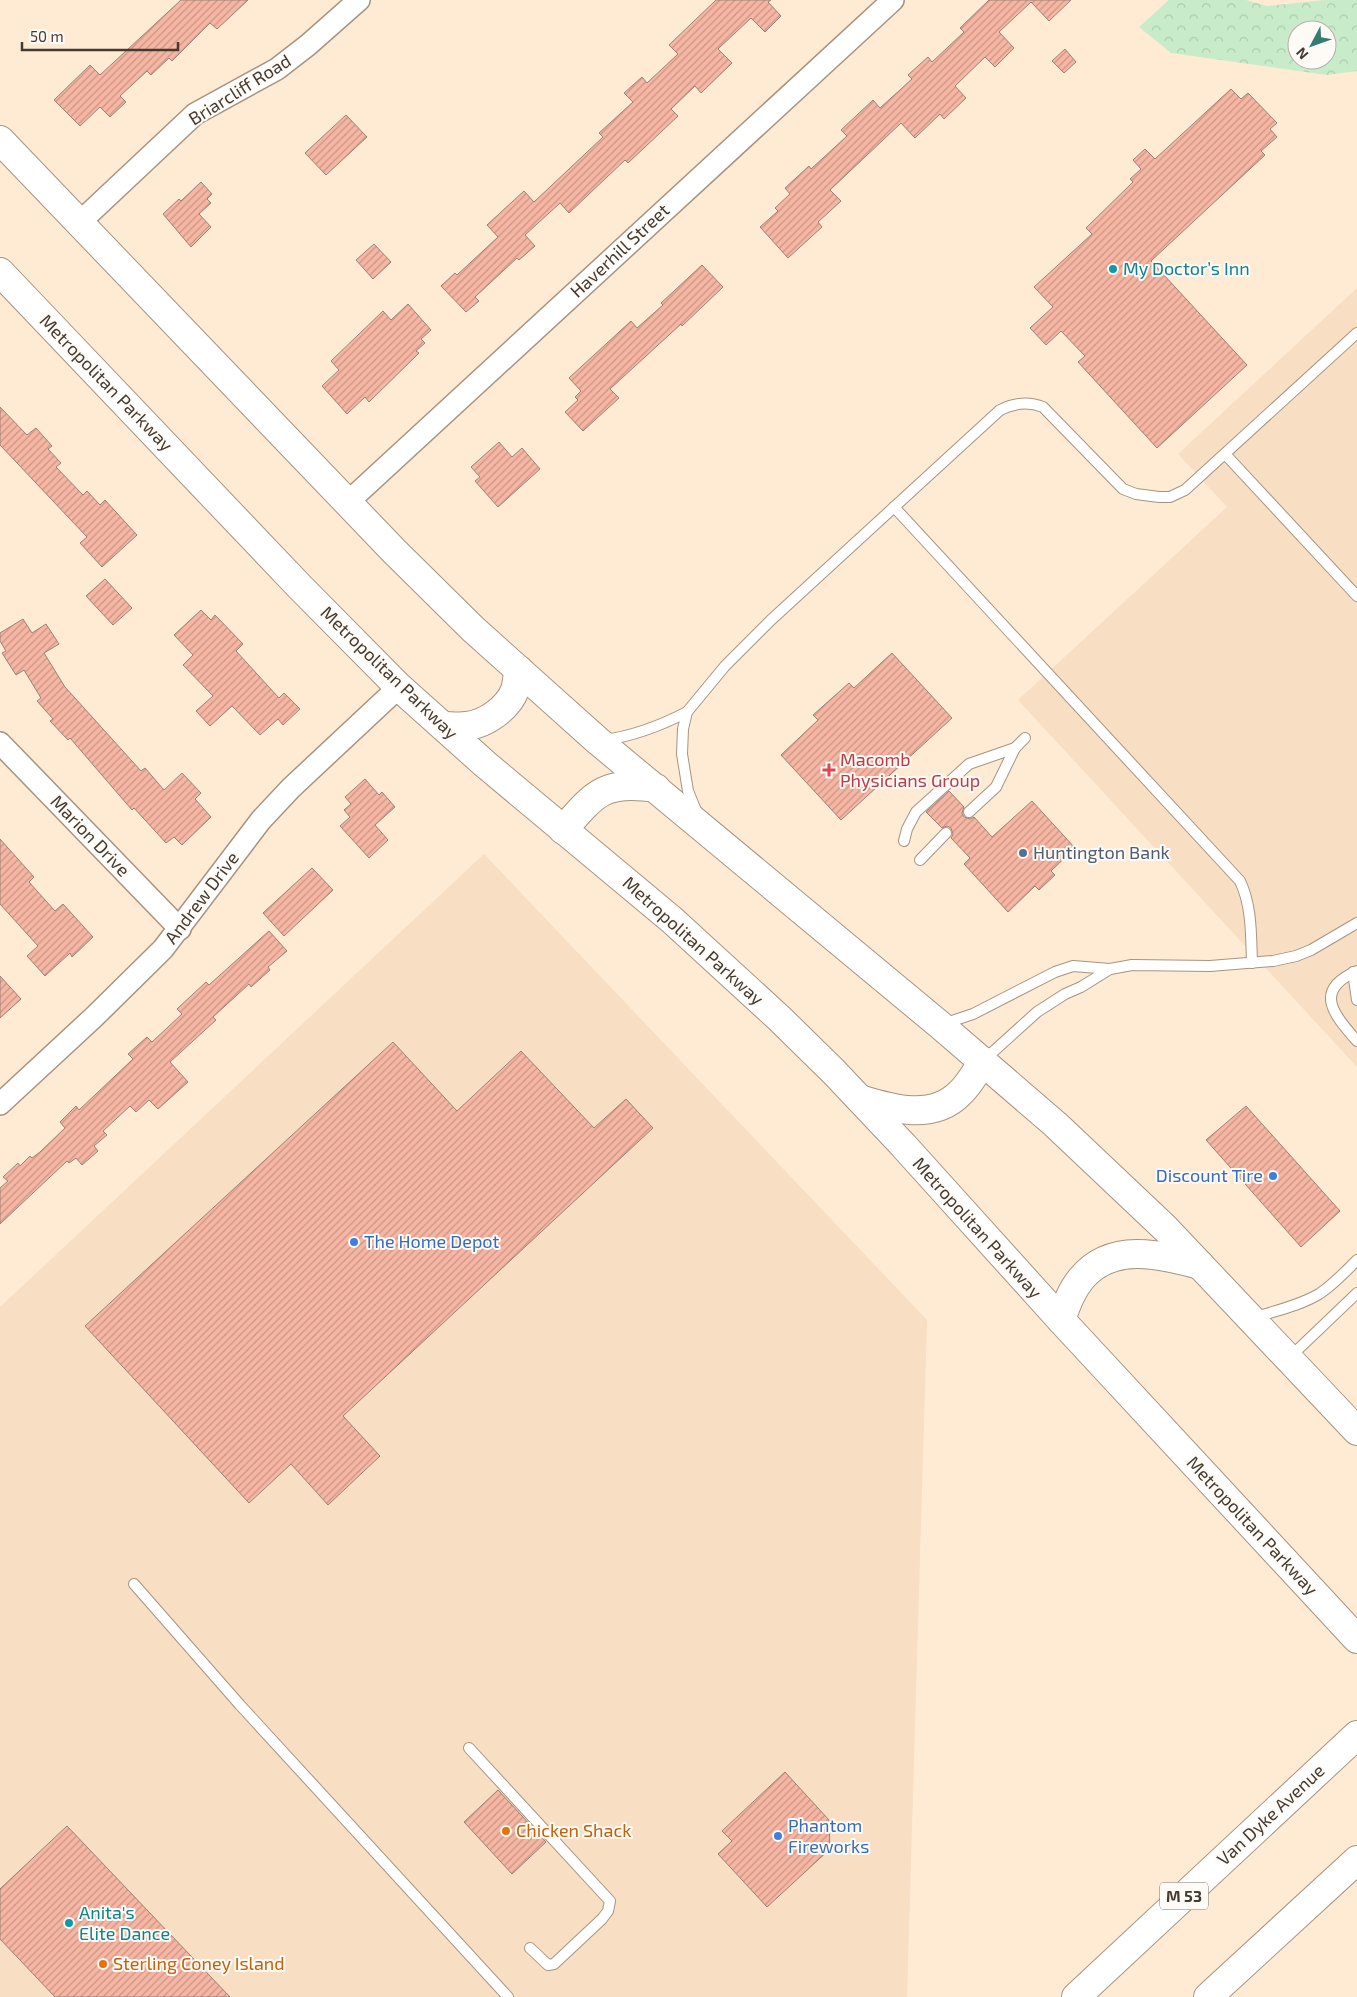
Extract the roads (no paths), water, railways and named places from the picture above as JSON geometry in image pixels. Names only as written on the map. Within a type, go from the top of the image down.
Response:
[{"type":"main road","points":[[0,140],[426,582],[598,741],[983,1061],[1098,1164],[1201,1265],[1357,1430]]},
{"type":"main road","name":"Metropolitan Parkway","points":[[0,272],[300,587],[399,687],[485,764],[658,908],[716,959],[779,1018],[860,1099],[1061,1320],[1357,1639]]},
{"type":"main road","points":[[443,726],[468,726],[485,721],[499,712],[509,701],[515,690],[519,670]]},
{"type":"main road","points":[[563,830],[589,801],[601,792],[633,785],[656,788]]},
{"type":"main road","points":[[860,1099],[908,1110],[928,1110],[946,1104],[960,1094],[983,1061]]},
{"type":"main road","points":[[1061,1320],[1071,1294],[1080,1279],[1093,1266],[1111,1257],[1135,1253],[1163,1255],[1201,1265]]},
{"type":"main road","name":"Van Dyke Avenue","points":[[1076,1997],[1357,1735]]},
{"type":"main road","points":[[1208,1997],[1357,1860]]},
{"type":"street","name":"Briarcliff Road","points":[[79,223],[195,114],[277,69],[308,46],[359,0]]},
{"type":"street","name":"Haverhill Street","points":[[348,502],[893,0]]},
{"type":"street","name":"Andrew Drive","points":[[0,1104],[163,949],[261,820],[291,788],[399,687]]},
{"type":"street","name":"Marion Drive","points":[[0,743],[180,929]]},
{"type":"lane","points":[[598,741],[627,737],[659,726],[687,712],[725,666],[753,637],[990,418],[1007,406],[1034,404],[1043,407],[1123,489],[1136,494],[1159,497],[1178,494],[1185,490],[1357,333]]},
{"type":"lane","points":[[1225,454],[1357,596]]},
{"type":"lane","points":[[894,507],[1240,882],[1245,891],[1249,913],[1252,963]]},
{"type":"lane","points":[[687,712],[683,729],[683,764],[688,791],[703,828]]},
{"type":"lane","points":[[969,812],[996,787],[1015,748],[1025,738]]},
{"type":"lane","points":[[904,841],[907,829],[916,812],[969,764],[1015,748]]},
{"type":"lane","points":[[920,860],[946,833]]},
{"type":"lane","points":[[940,1025],[973,1014],[1055,972],[1073,966],[1110,969],[1132,965],[1210,966],[1273,961],[1304,953],[1323,945],[1357,923]]},
{"type":"lane","points":[[983,1061],[1037,1012],[1110,969]]},
{"type":"lane","points":[[1357,1000],[1355,971],[1337,981],[1330,994],[1333,1007],[1338,1016],[1357,1041]]},
{"type":"lane","points":[[1251,1318],[1302,1302],[1318,1294],[1332,1285],[1357,1260]]},
{"type":"lane","points":[[1288,1358],[1357,1293]]},
{"type":"lane","points":[[134,1584],[240,1705],[508,1997]]},
{"type":"lane","points":[[469,1748],[610,1901],[608,1911],[602,1919],[554,1964],[548,1965],[530,1948]]},
{"type":"place","name":"My Doctor’s Inn","points":[[1113,269]]},
{"type":"place","name":"Macomb Physicians Group","points":[[829,770]]},
{"type":"place","name":"Huntington Bank","points":[[1023,853]]},
{"type":"place","name":"Discount Tire","points":[[1273,1176]]},
{"type":"place","name":"The Home Depot","points":[[354,1242]]},
{"type":"place","name":"Chicken Shack","points":[[506,1831]]},
{"type":"place","name":"Phantom Fireworks","points":[[778,1836]]},
{"type":"place","name":"Anita's Elite Dance","points":[[69,1923]]},
{"type":"place","name":"Sterling Coney Island","points":[[103,1964]]}]
